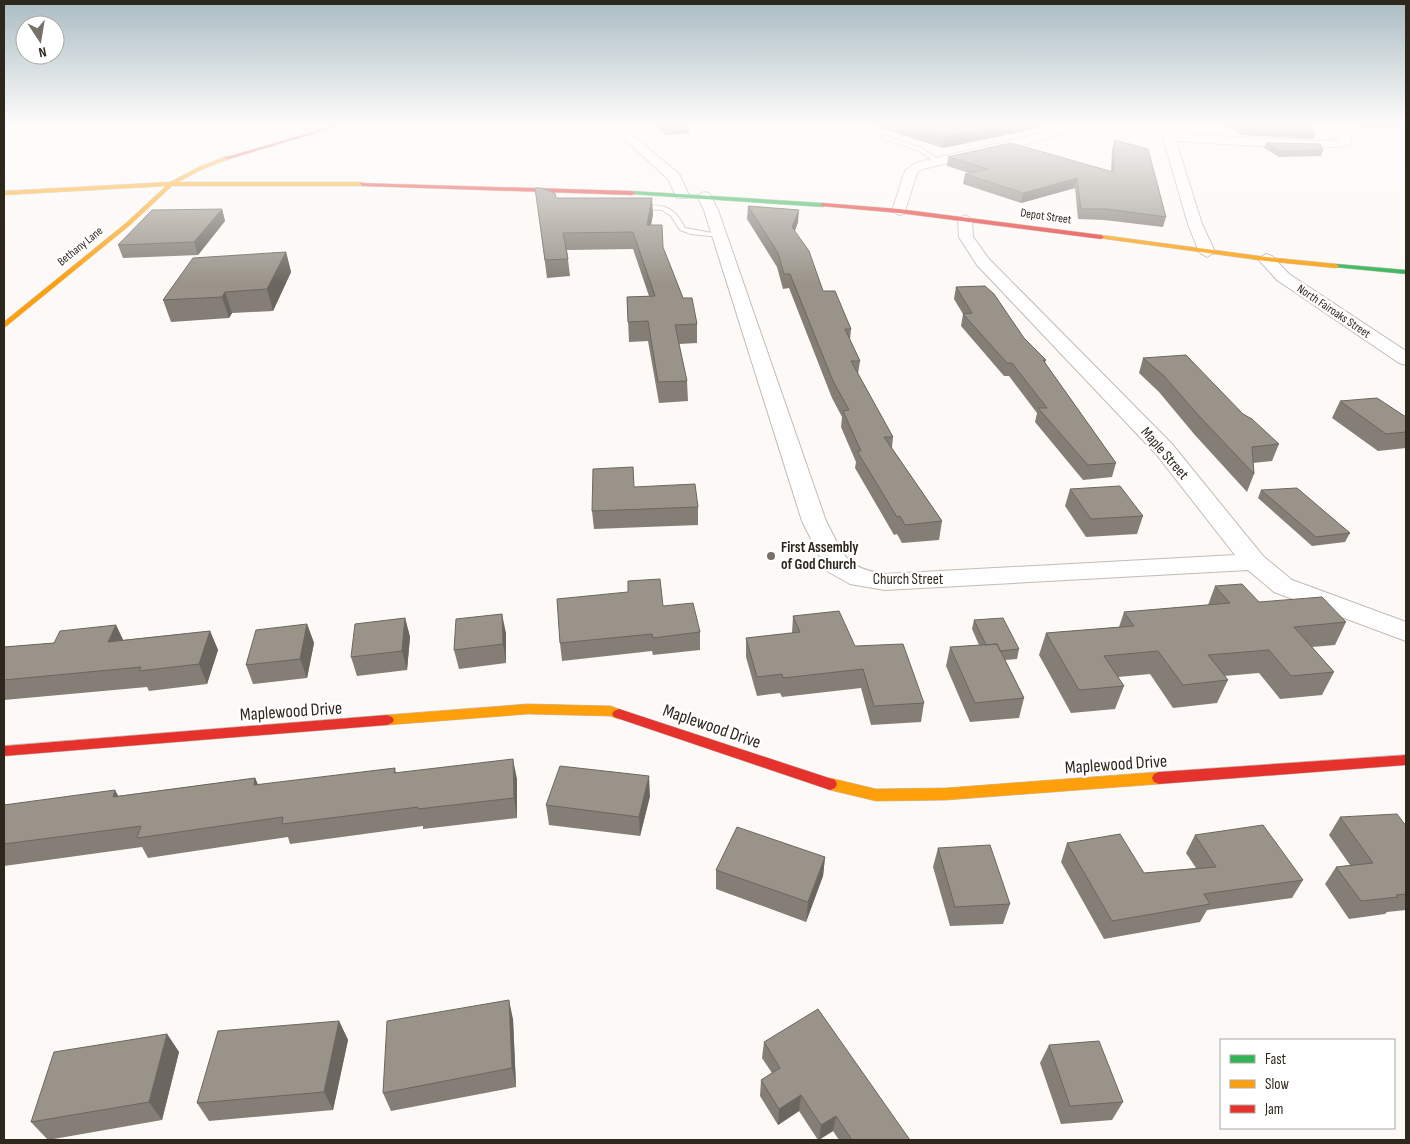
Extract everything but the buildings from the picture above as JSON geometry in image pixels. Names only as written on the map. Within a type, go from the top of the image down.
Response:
[{"type":"main road","points":[[171,184],[183,177]]},
{"type":"main road","name":"Depot Street","points":[[4,193],[171,184],[388,184],[616,196],[693,195],[899,211],[1207,252],[1406,272]]},
{"type":"main road","name":"Bethany Lane","points":[[4,326],[128,224],[171,184]]},
{"type":"main road","name":"Maplewood Drive","points":[[4,750],[528,710],[611,711],[824,783],[876,795],[946,794],[1406,760]]},
{"type":"street","name":"Church Street","points":[[674,177],[693,195],[720,235],[814,521],[836,565],[859,578],[885,582],[1254,562]]},
{"type":"street","points":[[899,211],[908,177]]},
{"type":"street","points":[[1181,177],[1195,224],[1207,252]]},
{"type":"street","name":"Maple Street","points":[[964,220],[966,237],[983,262],[1164,449],[1254,562],[1283,586],[1406,632]]},
{"type":"street","name":"North Fairoaks Street","points":[[1266,259],[1283,277],[1406,359]]},
{"type":"lane","points":[[630,207],[669,210],[674,213],[682,228],[691,232],[720,235]]},
{"type":"traffic: fast","points":[[632,193],[823,205]]},
{"type":"traffic: fast","points":[[1336,266],[1406,272]]},
{"type":"traffic: slow","points":[[4,326],[128,224],[171,184],[183,177]]},
{"type":"traffic: slow","points":[[4,193],[171,184],[362,184]]},
{"type":"traffic: slow","points":[[1101,237],[1266,259],[1336,266]]},
{"type":"traffic: slow","points":[[387,720],[528,709],[611,711],[619,714]]},
{"type":"traffic: slow","points":[[830,784],[876,795],[946,794],[1159,778]]},
{"type":"traffic: jam","points":[[362,184],[632,193]]},
{"type":"traffic: jam","points":[[823,205],[899,211],[1101,237]]},
{"type":"traffic: jam","points":[[619,714],[830,784]]},
{"type":"traffic: jam","points":[[4,751],[387,720]]},
{"type":"traffic: jam","points":[[1159,778],[1406,760]]},
{"type":"place","name":"First Assembly of God Church","points":[[771,556]]}]
